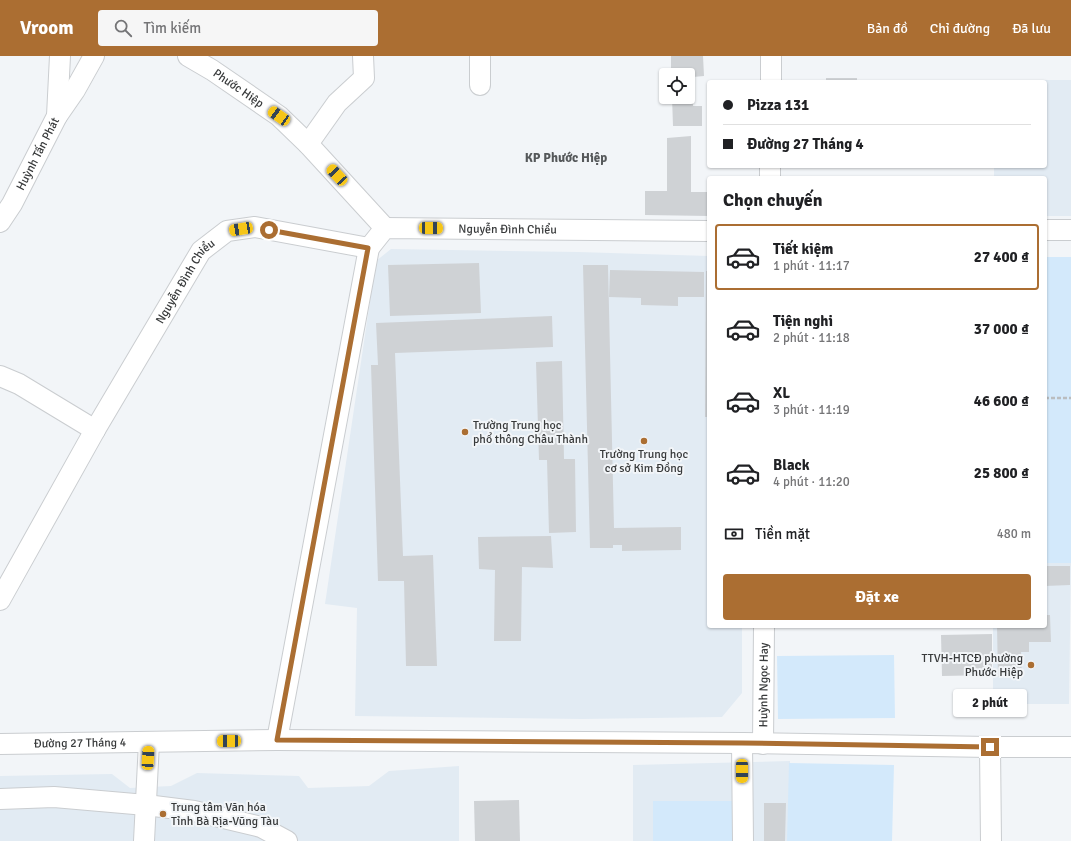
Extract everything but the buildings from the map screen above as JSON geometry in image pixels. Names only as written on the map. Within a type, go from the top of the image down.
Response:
[{"type":"street","name":"Huỳnh Tấn Phát","points":[[0,222],[6,199],[57,116],[60,56]]},
{"type":"street","points":[[57,116],[75,90],[94,56]]},
{"type":"street","name":"Phước Hiệp","points":[[188,56],[212,70],[279,116],[308,144],[385,228]]},
{"type":"street","points":[[308,144],[337,103],[364,78],[363,56]]},
{"type":"street","points":[[480,56],[480,85]]},
{"type":"street","points":[[771,56],[771,80]]},
{"type":"street","name":"Nguyễn Đình Chiểu","points":[[0,600],[95,430],[201,251],[227,231],[255,227],[368,248]]},
{"type":"street","points":[[277,740],[368,248],[385,228]]},
{"type":"street","name":"Nguyễn Đình Chiểu","points":[[385,228],[707,230]]},
{"type":"street","points":[[1047,230],[1071,230]]},
{"type":"street","points":[[0,376],[19,384],[95,430]]},
{"type":"street","name":"Huỳnh Ngọc Hay","points":[[763,744],[764,628]]},
{"type":"street","name":"Đường 27 Tháng 4","points":[[0,744],[277,740],[1071,747]]},
{"type":"street","points":[[144,841],[149,742]]},
{"type":"street","points":[[742,743],[743,841]]},
{"type":"street","points":[[990,747],[991,841]]},
{"type":"street","points":[[0,799],[54,797],[194,811],[254,825],[287,841]]},
{"type":"path","points":[[1047,398],[1071,398]]},
{"type":"shaded area","points":[[1047,80],[1071,80],[1071,216],[1047,216],[1047,176],[994,176],[994,168],[1047,168]]},
{"type":"shaded area","name":"Trường Trung học phổ thông Châu Thành","points":[[391,249],[707,256],[707,628],[742,628],[742,693],[722,717],[582,719],[355,716],[357,608],[325,604],[376,261]]},
{"type":"shaded area","points":[[1047,257],[1071,257],[1071,563],[1047,563]]},
{"type":"shaded area","name":"TTVH-HTCĐ phường Phước Hiệp","points":[[1047,563],[1071,563],[1069,704],[993,704],[993,628],[1047,628]]},
{"type":"shaded area","points":[[894,655],[895,718],[778,719],[777,656]]},
{"type":"shaded area","points":[[790,761],[788,841],[633,841],[633,765]]},
{"type":"shaded area","points":[[789,763],[894,765],[892,841],[787,841]]},
{"type":"shaded area","name":"Trung tâm Văn hóa Tỉnh Bà Rịa-Vũng Tàu","points":[[459,766],[459,841],[0,841],[0,776],[112,774],[130,788],[171,786],[197,773],[299,776],[308,788],[369,786],[389,771]]},
{"type":"shaded area","points":[[653,801],[735,801],[735,841],[653,841]]},
{"type":"place","name":"Trường Trung học phổ thông Châu Thành","points":[[465,432]]},
{"type":"place","name":"Trường Trung học cơ sở Kim Đồng","points":[[644,441]]},
{"type":"place","name":"TTVH-HTCĐ phường Phước Hiệp","points":[[1031,665]]},
{"type":"place","name":"Trung tâm Văn hóa Tỉnh Bà Rịa-Vũng Tàu","points":[[163,814]]},
{"type":"district","name":"KP Phước Hiệp","points":[[566,157]]},
{"type":"route","points":[[269,230],[368,248],[277,740],[742,743],[990,747]]}]
